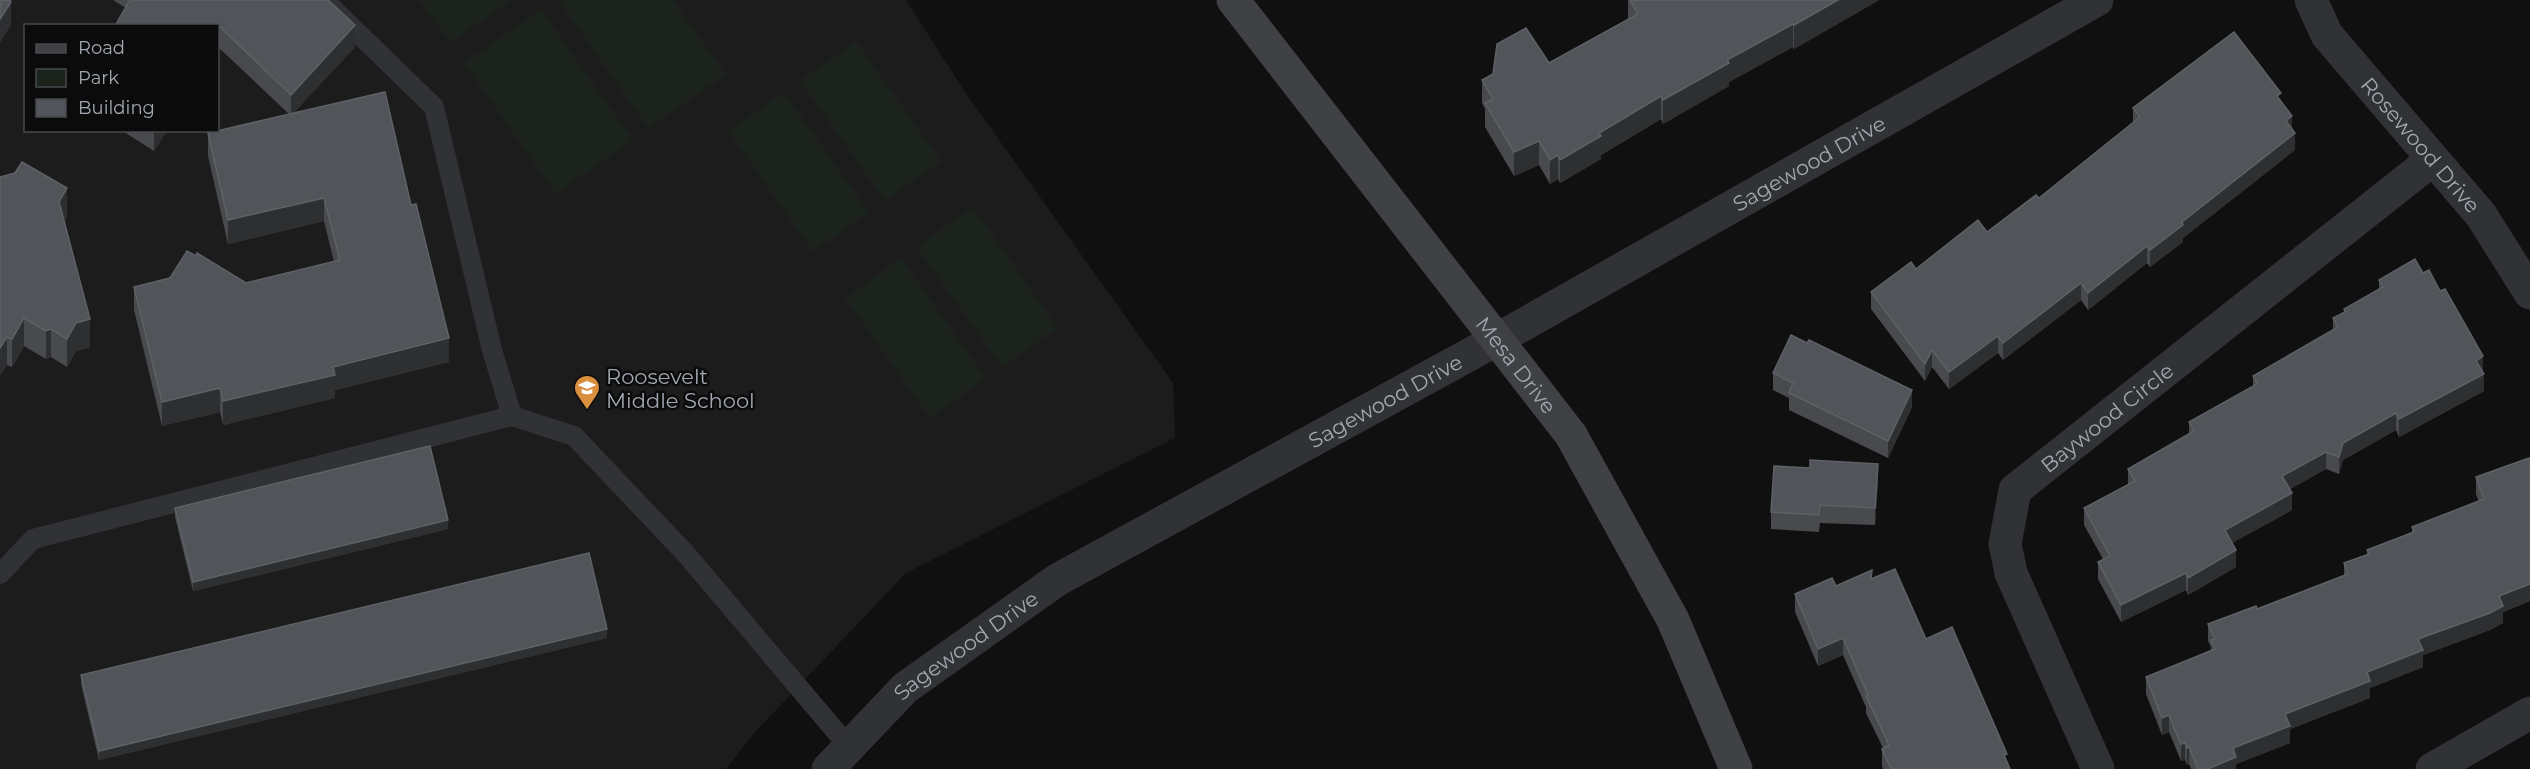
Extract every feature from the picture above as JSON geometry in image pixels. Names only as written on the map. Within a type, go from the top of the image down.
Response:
[{"type":"main road","name":"Mesa Drive","points":[[1233,0],[1571,435],[1673,620],[1736,769]]},
{"type":"street","name":"Sagewood Drive","points":[[839,758],[905,688],[1057,580],[1498,339],[2097,0]]},
{"type":"street","name":"Rosewood Drive","points":[[2310,0],[2327,35],[2481,215],[2530,293]]},
{"type":"street","name":"Baywood Circle","points":[[2098,769],[2011,573],[2005,544],[2015,490],[2432,160]]},
{"type":"street","points":[[2432,769],[2530,713]]},
{"type":"lane","points":[[324,0],[434,107],[492,350],[512,416]]},
{"type":"lane","points":[[0,574],[33,539],[512,416],[574,436],[686,554],[839,758]]},
{"type":"shaded area","name":"Roosevelt Middle School","points":[[0,0],[906,0],[967,95],[1173,383],[1175,438],[906,573],[756,731],[726,769],[0,769]]},
{"type":"green space","points":[[419,0],[512,0],[450,43]]},
{"type":"green space","points":[[558,0],[673,0],[726,75],[648,128]]},
{"type":"green space","points":[[541,9],[633,140],[556,194],[464,63]]},
{"type":"green space","points":[[856,41],[941,161],[885,201],[800,81]]},
{"type":"green space","points":[[784,92],[869,212],[813,252],[728,131]]},
{"type":"green space","points":[[973,207],[1058,328],[1002,367],[916,247]]},
{"type":"green space","points":[[901,258],[986,378],[930,418],[845,298]]},
{"type":"building","points":[[0,0],[11,2],[0,19]]},
{"type":"building","points":[[130,0],[328,0],[355,25],[291,95],[219,24],[116,24]]},
{"type":"building","points":[[1630,0],[1838,0],[1727,60],[1729,63],[1663,100],[1661,96],[1599,133],[1601,136],[1560,160],[1558,155],[1550,160],[1539,141],[1514,152],[1485,103],[1493,99],[1482,80],[1493,74],[1497,44],[1526,28],[1549,63],[1638,14]]},
{"type":"building","points":[[2234,32],[2281,93],[2277,96],[2292,116],[2286,121],[2295,133],[2182,222],[2183,225],[2150,250],[2147,246],[2088,293],[2081,283],[2003,343],[1998,336],[1949,372],[1932,350],[1925,364],[1871,292],[1911,262],[1916,269],[1978,220],[1987,232],[2036,195],[2039,198],[2140,117],[2133,108]]},
{"type":"building","points":[[385,92],[411,205],[416,204],[449,338],[333,367],[335,375],[223,401],[220,388],[162,402],[134,287],[170,278],[187,251],[196,256],[197,253],[246,283],[340,260],[324,198],[228,220],[208,133]]},
{"type":"building","points":[[22,162],[67,188],[59,202],[90,319],[76,323],[67,339],[51,329],[46,331],[24,318],[12,339],[7,337],[0,348],[0,177],[15,173]]},
{"type":"building","points":[[2415,259],[2423,273],[2429,270],[2440,291],[2445,289],[2483,356],[2476,361],[2484,374],[2399,419],[2396,413],[2343,443],[2339,457],[2326,452],[2282,476],[2292,493],[2225,530],[2236,550],[2188,578],[2186,573],[2121,605],[2098,562],[2110,556],[2084,508],[2135,481],[2128,469],[2194,431],[2189,422],[2257,384],[2253,376],[2338,327],[2333,318],[2345,312],[2344,309],[2383,287],[2379,280]]},
{"type":"building","points":[[1791,335],[1807,343],[1809,340],[1912,390],[1888,441],[1789,393],[1793,383],[1773,373]]},
{"type":"building","points":[[430,446],[448,520],[193,582],[175,508]]},
{"type":"building","points":[[2529,458],[2530,584],[2499,596],[2503,606],[2490,613],[2418,639],[2423,650],[2367,672],[2370,681],[2285,714],[2290,726],[2233,748],[2236,757],[2208,769],[2198,769],[2189,747],[2187,748],[2185,743],[2181,744],[2169,715],[2162,718],[2146,677],[2215,649],[2211,640],[2215,639],[2208,624],[2256,606],[2257,609],[2348,574],[2344,563],[2369,554],[2367,550],[2414,532],[2412,527],[2484,499],[2476,477]]},
{"type":"building","points":[[1810,460],[1878,464],[1875,508],[1820,505],[1819,515],[1771,512],[1774,466],[1810,468]]},
{"type":"building","points":[[589,553],[607,629],[99,751],[81,675]]},
{"type":"building","points":[[1895,569],[1926,639],[1952,627],[2007,754],[2004,755],[2010,769],[1891,769],[1882,749],[1889,745],[1843,638],[1818,649],[1795,594],[1832,578],[1836,586],[1872,570],[1871,579]]},
{"type":"place","name":"Roosevelt Middle School","points":[[587,411]]}]
